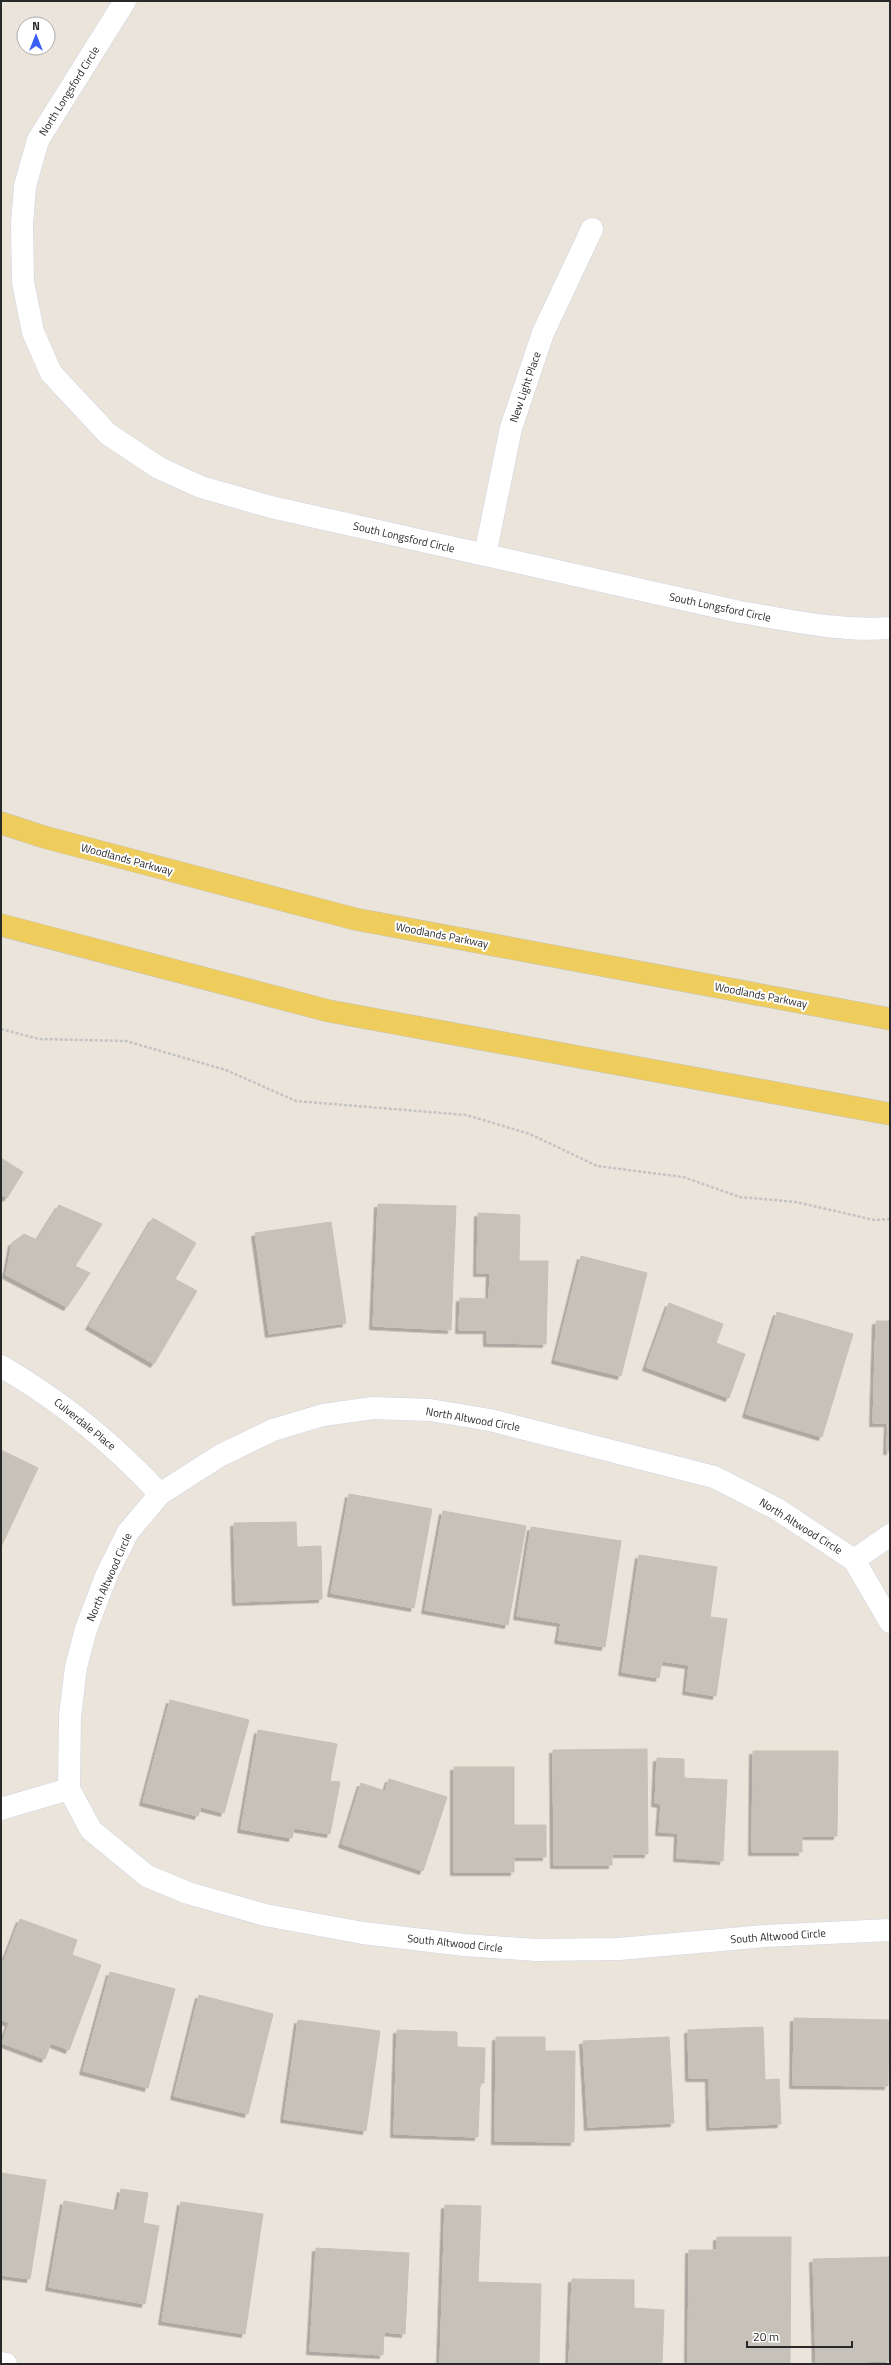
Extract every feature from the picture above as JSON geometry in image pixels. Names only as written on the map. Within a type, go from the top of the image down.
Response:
[{"type":"main road","name":"Woodlands Parkway","points":[[1,823],[44,837],[355,919],[890,1019]]},
{"type":"main road","points":[[1,925],[329,1011],[890,1114]]},
{"type":"street","name":"North Longsford Circle","points":[[23,282],[22,226],[25,186],[38,140],[125,1]]},
{"type":"street","name":"New Light Place","points":[[485,555],[511,428],[543,333],[592,229]]},
{"type":"street","name":"South Longsford Circle","points":[[23,282],[33,332],[51,373],[108,434],[159,468],[201,487],[271,507],[740,612],[808,624],[876,629],[890,628]]},
{"type":"street","name":"Culverdale Place","points":[[1,1366],[57,1400],[98,1433],[135,1467],[160,1494]]},
{"type":"street","name":"North Altwood Circle","points":[[69,1789],[70,1716],[76,1666],[86,1628],[107,1574],[128,1532],[160,1494],[221,1456],[273,1430],[323,1415],[373,1408],[430,1410],[490,1420],[714,1476],[777,1509],[854,1560],[890,1622]]},
{"type":"street","name":"North Altwood Circle","points":[[854,1560],[890,1535]]},
{"type":"street","points":[[1,1809],[69,1789]]},
{"type":"street","name":"South Altwood Circle","points":[[69,1789],[91,1830],[146,1876],[188,1893],[265,1915],[363,1932],[465,1945],[536,1950],[619,1950],[765,1936],[890,1930]]},
{"type":"street","points":[[1,2363],[6,2364]]},
{"type":"path","points":[[1,1029],[39,1039],[126,1041],[226,1070],[296,1101],[466,1115],[530,1134],[596,1166],[683,1177],[740,1196],[796,1202],[874,1220],[890,1219]]},
{"type":"building","points":[[1,1158],[23,1172],[7,1198],[1,1194]]},
{"type":"building","points":[[378,1204],[456,1206],[451,1330],[373,1326]]},
{"type":"building","points":[[59,1205],[102,1224],[75,1266],[90,1273],[67,1307],[6,1275],[12,1243],[24,1234],[37,1240]]},
{"type":"building","points":[[478,1213],[520,1215],[519,1261],[548,1261],[546,1344],[487,1343],[487,1330],[459,1330],[460,1298],[489,1299],[490,1273],[477,1273]]},
{"type":"building","points":[[153,1218],[196,1243],[175,1279],[197,1291],[154,1364],[89,1326]]},
{"type":"building","points":[[331,1222],[346,1323],[269,1334],[255,1233]]},
{"type":"building","points":[[581,1256],[647,1273],[621,1376],[555,1360]]},
{"type":"building","points":[[669,1303],[723,1324],[716,1343],[745,1354],[729,1398],[646,1367]]},
{"type":"building","points":[[777,1312],[853,1334],[822,1437],[746,1414]]},
{"type":"building","points":[[876,1321],[890,1321],[890,1451],[887,1451],[888,1423],[873,1423]]},
{"type":"building","points":[[1,1450],[38,1468],[1,1547]]},
{"type":"building","points":[[349,1494],[432,1509],[414,1608],[331,1593]]},
{"type":"building","points":[[443,1511],[526,1526],[508,1625],[425,1610]]},
{"type":"building","points":[[296,1522],[297,1547],[321,1546],[322,1599],[236,1602],[234,1523]]},
{"type":"building","points":[[531,1527],[621,1541],[605,1647],[558,1640],[561,1623],[517,1616]]},
{"type":"building","points":[[639,1555],[717,1567],[710,1617],[727,1619],[716,1696],[686,1691],[689,1665],[662,1661],[659,1678],[622,1672]]},
{"type":"building","points":[[170,1700],[249,1720],[224,1813],[201,1807],[198,1816],[143,1802]]},
{"type":"building","points":[[258,1730],[337,1744],[330,1781],[340,1782],[330,1834],[294,1828],[292,1838],[241,1829]]},
{"type":"building","points":[[647,1749],[648,1854],[612,1854],[612,1865],[554,1865],[553,1750]]},
{"type":"building","points":[[753,1751],[838,1751],[837,1836],[802,1836],[802,1852],[752,1852]]},
{"type":"building","points":[[657,1758],[684,1759],[684,1778],[727,1780],[723,1861],[677,1858],[678,1833],[659,1832],[661,1804],[655,1803]]},
{"type":"building","points":[[454,1767],[514,1767],[514,1825],[546,1825],[546,1857],[514,1857],[514,1872],[454,1872]]},
{"type":"building","points":[[389,1779],[447,1797],[423,1871],[342,1844],[361,1783],[385,1791]]},
{"type":"building","points":[[20,1919],[77,1940],[72,1955],[101,1965],[69,2050],[51,2043],[45,2059],[2,2043],[9,2023],[1,2019],[1,1960],[4,1961]]},
{"type":"building","points":[[110,1972],[175,1989],[148,2088],[83,2071]]},
{"type":"building","points":[[199,1995],[273,2014],[248,2114],[174,2096]]},
{"type":"building","points":[[794,2018],[889,2020],[888,2086],[793,2085]]},
{"type":"building","points":[[298,2020],[380,2031],[366,2131],[284,2119]]},
{"type":"building","points":[[763,2027],[765,2080],[779,2079],[781,2124],[710,2127],[709,2078],[689,2078],[688,2030]]},
{"type":"building","points":[[397,2030],[457,2032],[457,2047],[485,2048],[484,2083],[480,2083],[478,2137],[394,2134]]},
{"type":"building","points":[[496,2037],[545,2037],[545,2051],[575,2051],[574,2142],[495,2141]]},
{"type":"building","points":[[669,2037],[674,2123],[588,2127],[583,2041]]},
{"type":"building","points":[[1,2173],[46,2180],[30,2279],[1,2275]]},
{"type":"building","points":[[121,2189],[148,2193],[143,2223],[159,2226],[145,2304],[49,2287],[64,2201],[117,2211]]},
{"type":"building","points":[[181,2202],[263,2214],[245,2334],[162,2321]]},
{"type":"building","points":[[445,2205],[481,2206],[478,2282],[541,2284],[539,2364],[440,2364]]},
{"type":"building","points":[[717,2237],[791,2237],[790,2364],[688,2364],[689,2250],[717,2250]]},
{"type":"building","points":[[316,2248],[409,2253],[405,2334],[384,2332],[383,2355],[310,2351]]},
{"type":"building","points":[[890,2257],[890,2361],[816,2363],[813,2259]]},
{"type":"building","points":[[572,2279],[634,2280],[634,2308],[664,2310],[662,2364],[569,2364]]}]
